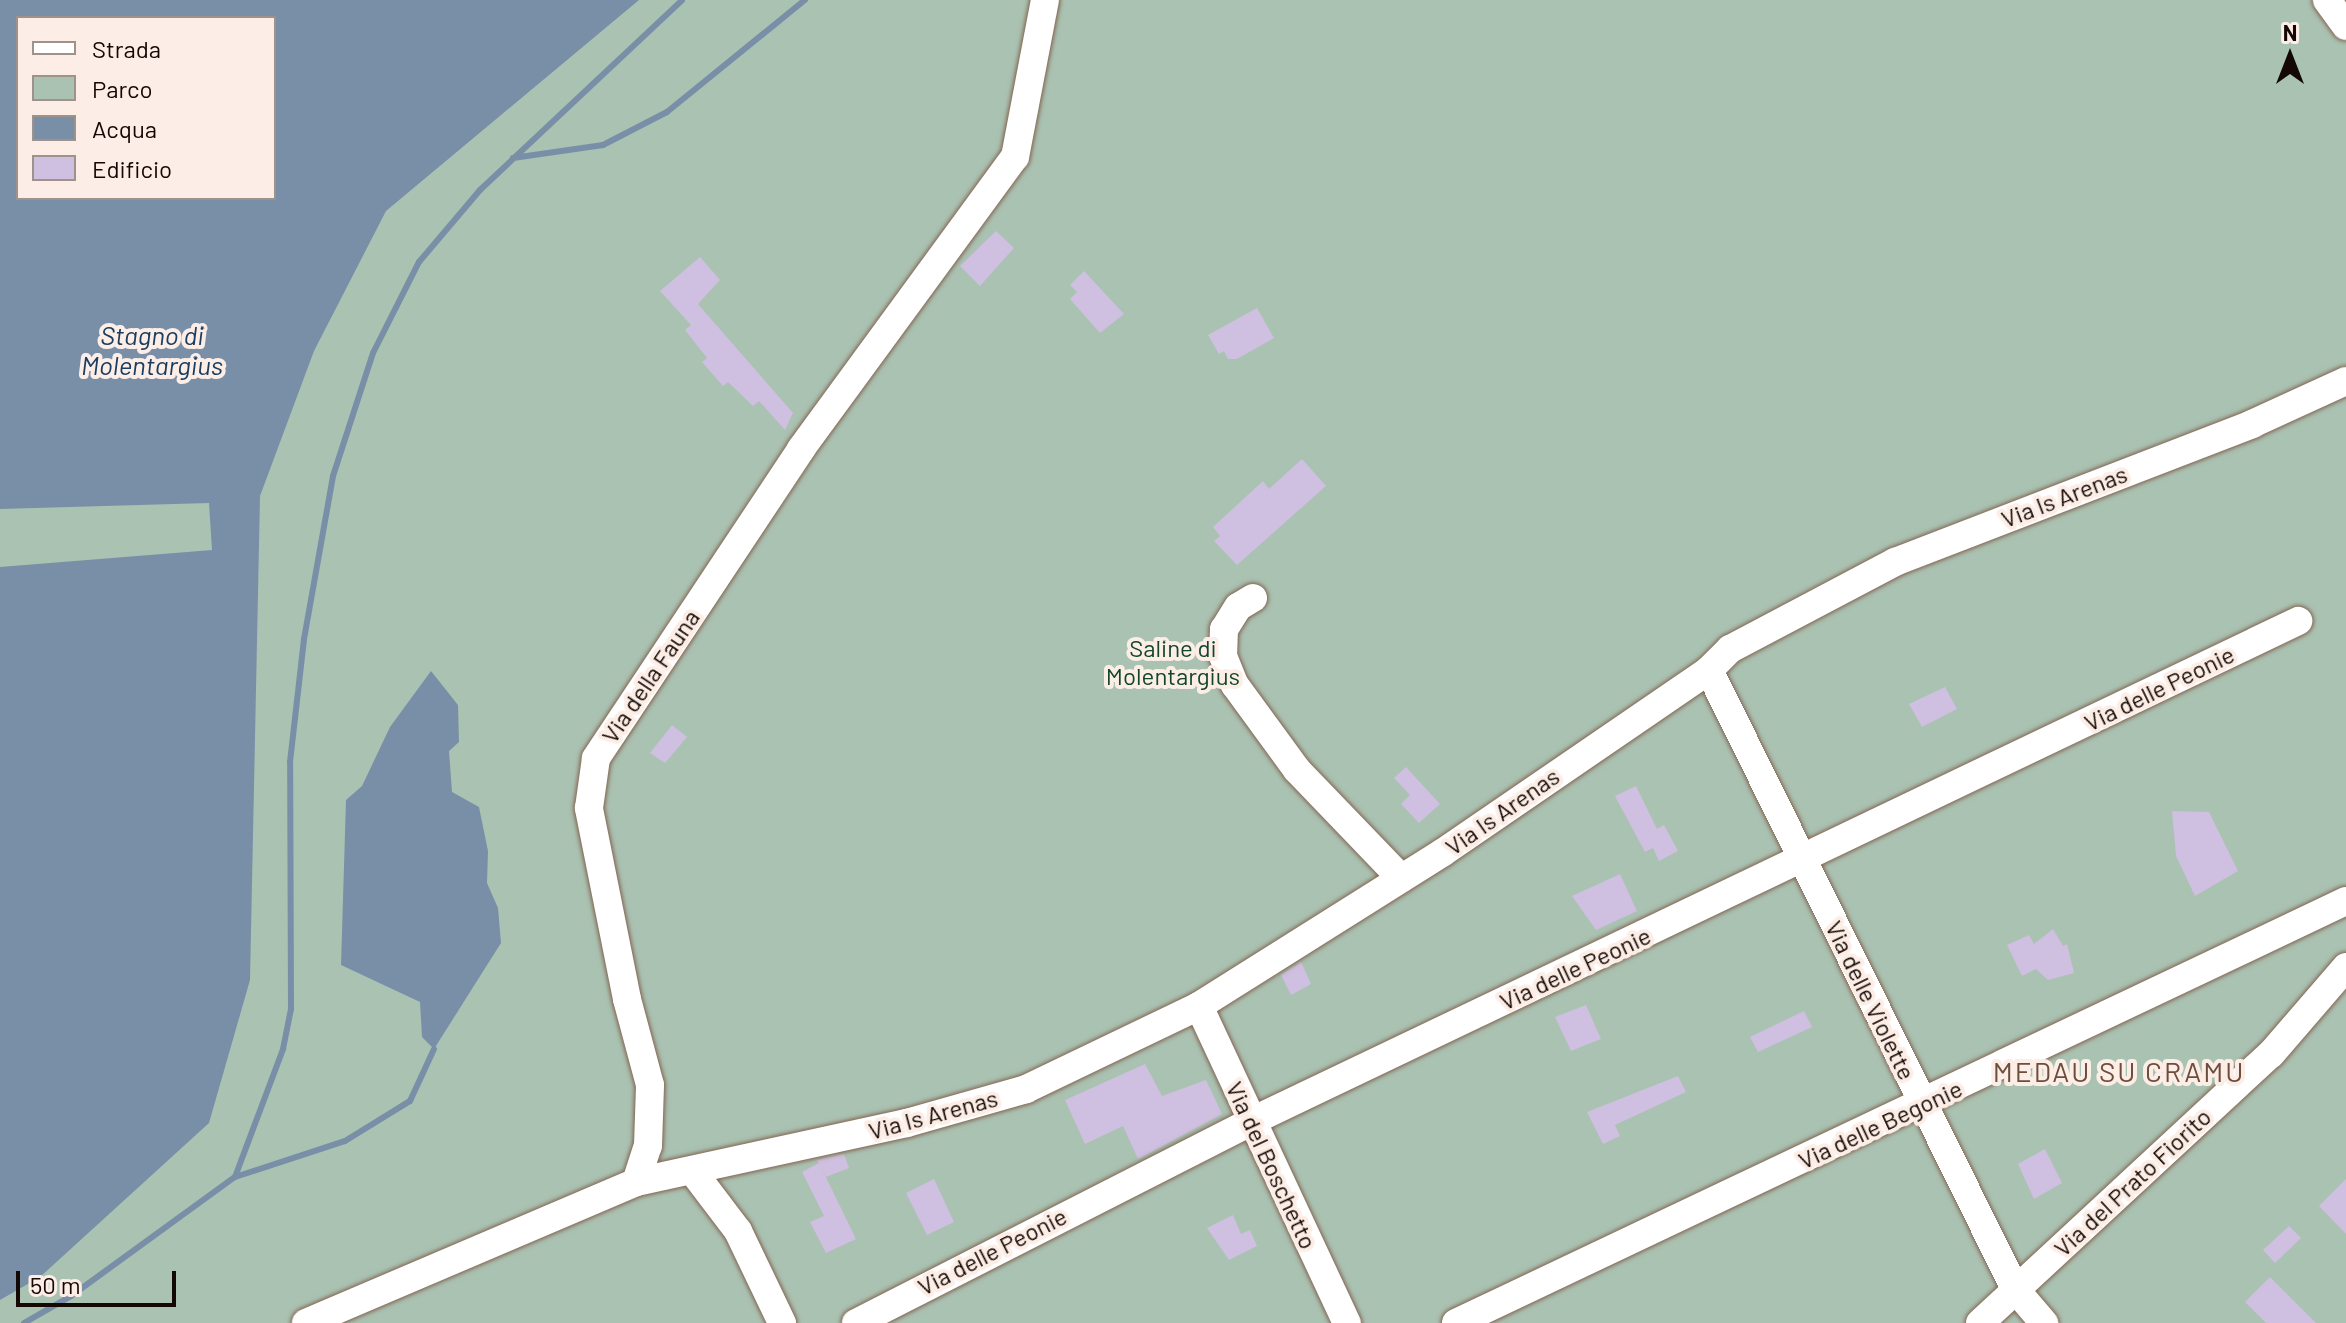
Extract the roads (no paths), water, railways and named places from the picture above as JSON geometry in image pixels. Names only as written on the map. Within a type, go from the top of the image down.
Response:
[{"type":"street","name":"Via della Fauna","points":[[636,1182],[648,1146],[650,1085],[627,999],[589,808],[596,758],[801,449],[1015,157],[1045,0]]},
{"type":"street","points":[[2327,0],[2346,26]]},
{"type":"street","name":"Via Is Arenas","points":[[636,1182],[694,1173],[1026,1089],[1199,1006],[1401,878],[1709,670],[1730,649],[1895,562],[2252,424],[2346,381]]},
{"type":"street","points":[[1253,598],[1238,607],[1224,629],[1223,656],[1235,685],[1297,770],[1401,878]]},
{"type":"street","name":"Via delle Peonie","points":[[856,1323],[1250,1122],[2298,621]]},
{"type":"street","name":"Via delle Violette","points":[[1709,670],[2015,1289],[2044,1323]]},
{"type":"street","name":"Via delle Begonie","points":[[1456,1323],[2346,901]]},
{"type":"street","name":"Via del Prato Fiorito","points":[[1980,1323],[2271,1054],[2346,967]]},
{"type":"street","name":"Via del Boschetto","points":[[1199,1006],[1250,1122],[1347,1323]]},
{"type":"street","points":[[694,1173],[738,1231],[782,1323]]},
{"type":"street","points":[[306,1323],[636,1182]]},
{"type":"water","name":"Stagno di Molentargius","points":[[0,0],[639,0],[386,211],[314,351],[260,496],[250,980],[209,1123],[40,1277],[0,1300],[0,567],[212,550],[209,503],[0,509]]},
{"type":"water","points":[[431,671],[458,705],[459,742],[449,751],[452,792],[479,807],[488,851],[487,883],[498,908],[501,943],[434,1049],[422,1037],[420,1002],[341,965],[346,800],[362,786],[390,727]]},
{"type":"waterway","points":[[235,1177],[283,1049],[291,1009],[290,762],[304,639],[333,476],[373,353],[419,262],[480,190],[682,0]]},
{"type":"waterway","points":[[513,158],[603,145],[667,112],[805,0]]},
{"type":"waterway","points":[[24,1323],[71,1296],[235,1177],[345,1141],[410,1101],[434,1049]]},
{"type":"district","name":"MEDAU SU CRAMU","points":[[2119,1071]]},
{"type":"park label","name":"Saline di Molentargius","points":[[1173,662]]}]
